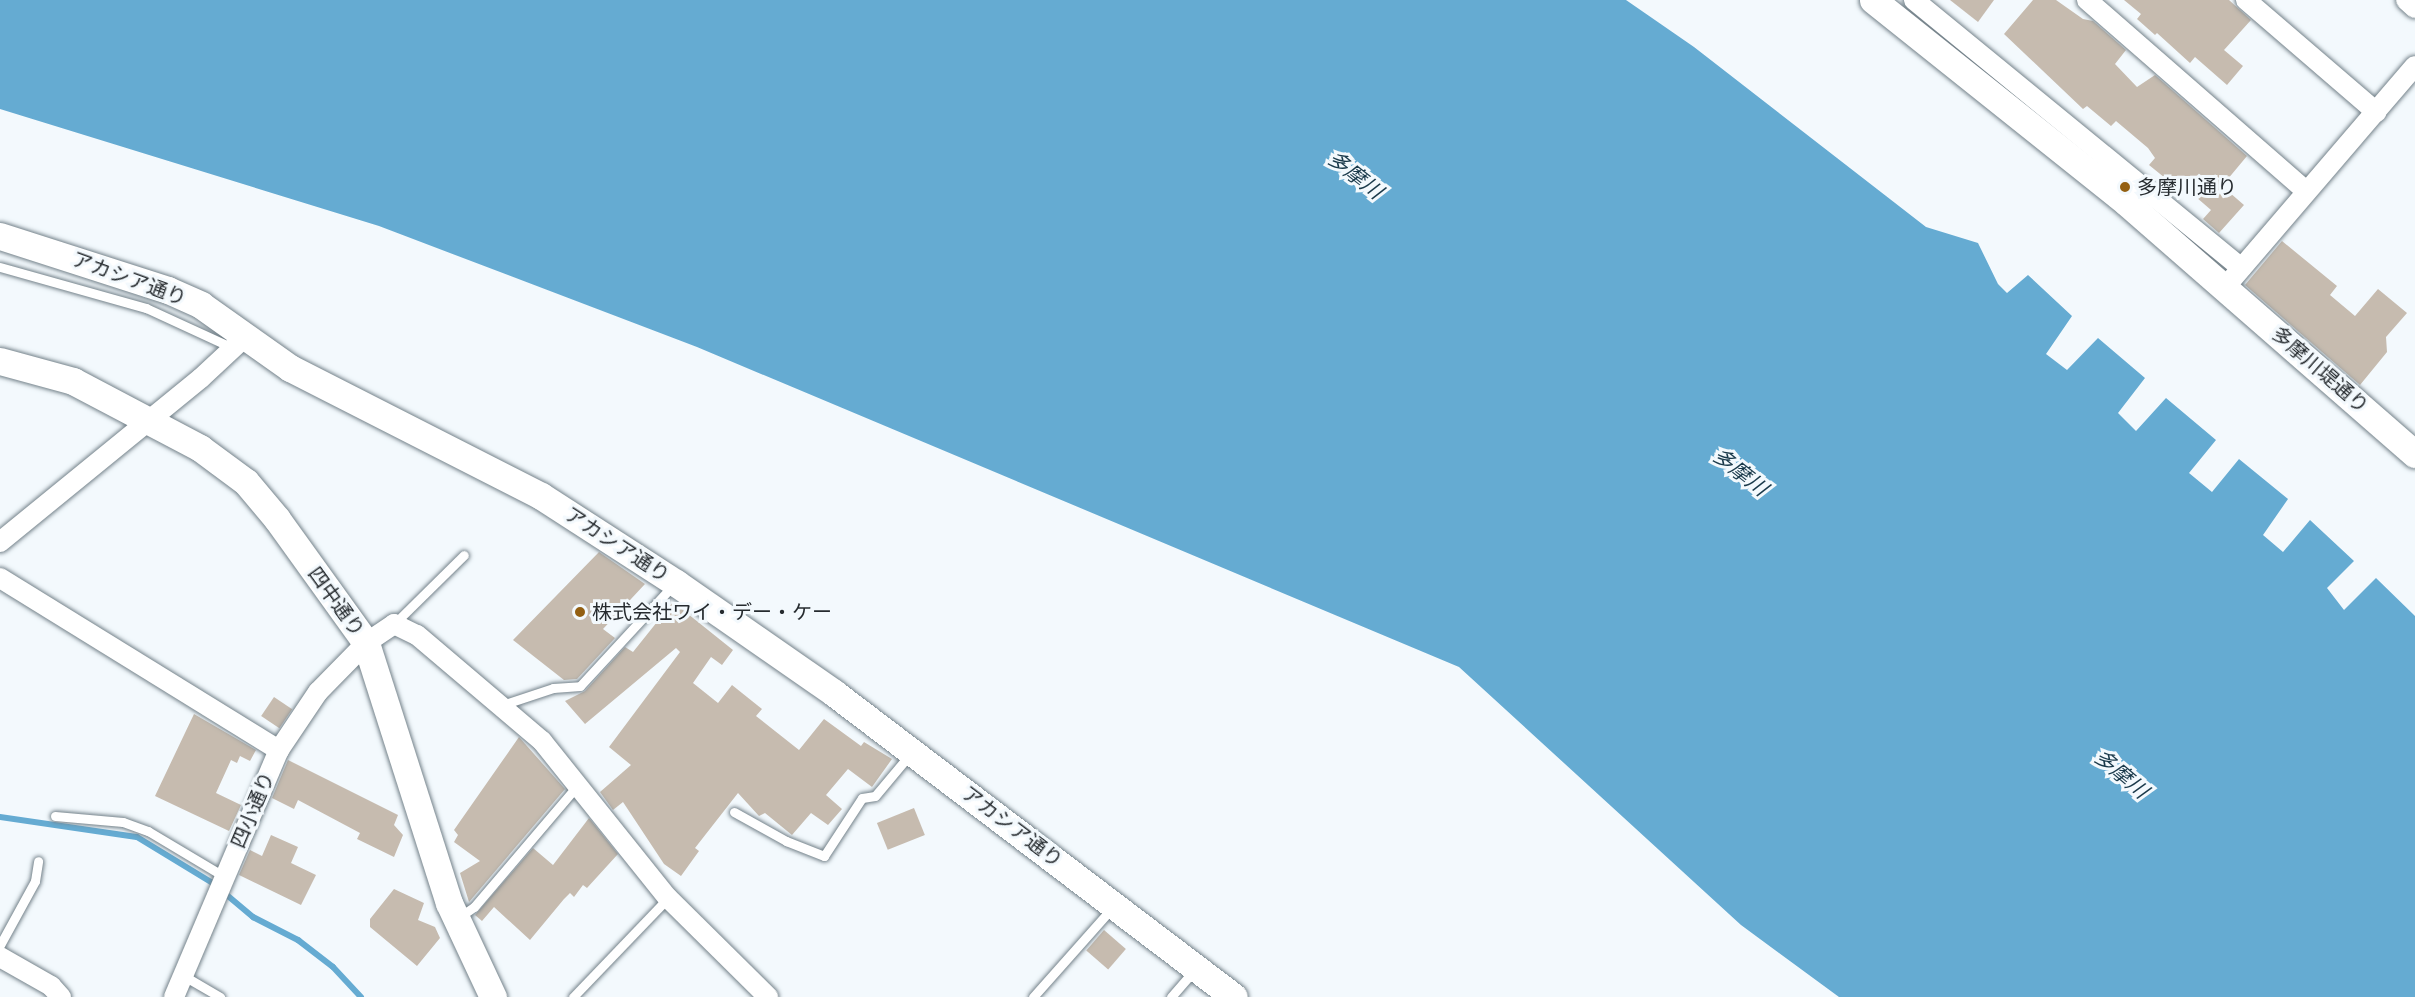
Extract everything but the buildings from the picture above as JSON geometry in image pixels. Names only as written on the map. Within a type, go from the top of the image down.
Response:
[{"type":"street","points":[[1873,0],[2233,277]]},
{"type":"street","points":[[1914,0],[2233,277]]},
{"type":"street","points":[[2086,0],[2306,191]]},
{"type":"street","points":[[2246,0],[2376,112]]},
{"type":"street","points":[[2406,0],[2415,8]]},
{"type":"street","points":[[2233,277],[2415,66]]},
{"type":"street","name":"アカシア通り","points":[[0,236],[168,290],[201,305],[239,342],[541,496],[676,583],[912,751],[1234,997]]},
{"type":"street","name":"多摩川堤通り","points":[[2233,277],[2415,454]]},
{"type":"street","points":[[0,542],[239,342]]},
{"type":"street","name":"四中通り","points":[[0,361],[74,381],[200,448],[246,482],[366,643],[456,919],[493,997]]},
{"type":"street","points":[[0,578],[279,750]]},
{"type":"street","points":[[394,624],[417,635],[542,741],[668,898],[768,997]]},
{"type":"street","name":"四小通り","points":[[174,997],[279,750],[318,692],[366,643],[394,624]]},
{"type":"street","points":[[0,957],[51,986],[61,997]]},
{"type":"lane","points":[[0,267],[147,308],[239,342]]},
{"type":"lane","points":[[394,624],[464,555]]},
{"type":"lane","points":[[502,705],[553,688],[580,686],[676,583]]},
{"type":"lane","points":[[734,812],[786,841],[824,856],[862,798],[875,796],[912,751]]},
{"type":"lane","points":[[456,919],[474,907],[578,785]]},
{"type":"lane","points":[[55,816],[123,822],[148,831],[225,877]]},
{"type":"lane","points":[[0,945],[35,881],[38,861]]},
{"type":"lane","points":[[573,997],[668,898]]},
{"type":"lane","points":[[1033,997],[1115,906]]},
{"type":"lane","points":[[1171,997],[1196,967]]},
{"type":"lane","points":[[184,976],[220,997]]},
{"type":"water","name":"多摩川","points":[[0,0],[1626,0],[1694,47],[1926,227],[1978,243],[1998,284],[2007,293],[2028,275],[2072,316],[2046,354],[2067,370],[2098,338],[2145,378],[2118,413],[2136,431],[2166,398],[2216,440],[2189,473],[2212,492],[2239,459],[2288,499],[2263,535],[2283,552],[2310,520],[2354,561],[2327,588],[2344,610],[2376,578],[2415,616],[2415,997],[1839,997],[1741,925],[1459,667],[697,347],[379,226],[0,109]]},
{"type":"waterway","points":[[0,817],[137,837],[211,882]]},
{"type":"waterway","points":[[228,896],[253,917],[298,940],[333,967],[361,997]]},
{"type":"place","name":"多摩川通り","points":[[2125,187]]},
{"type":"place","name":"株式会社ワイ・デー・ケー","points":[[580,612]]}]
